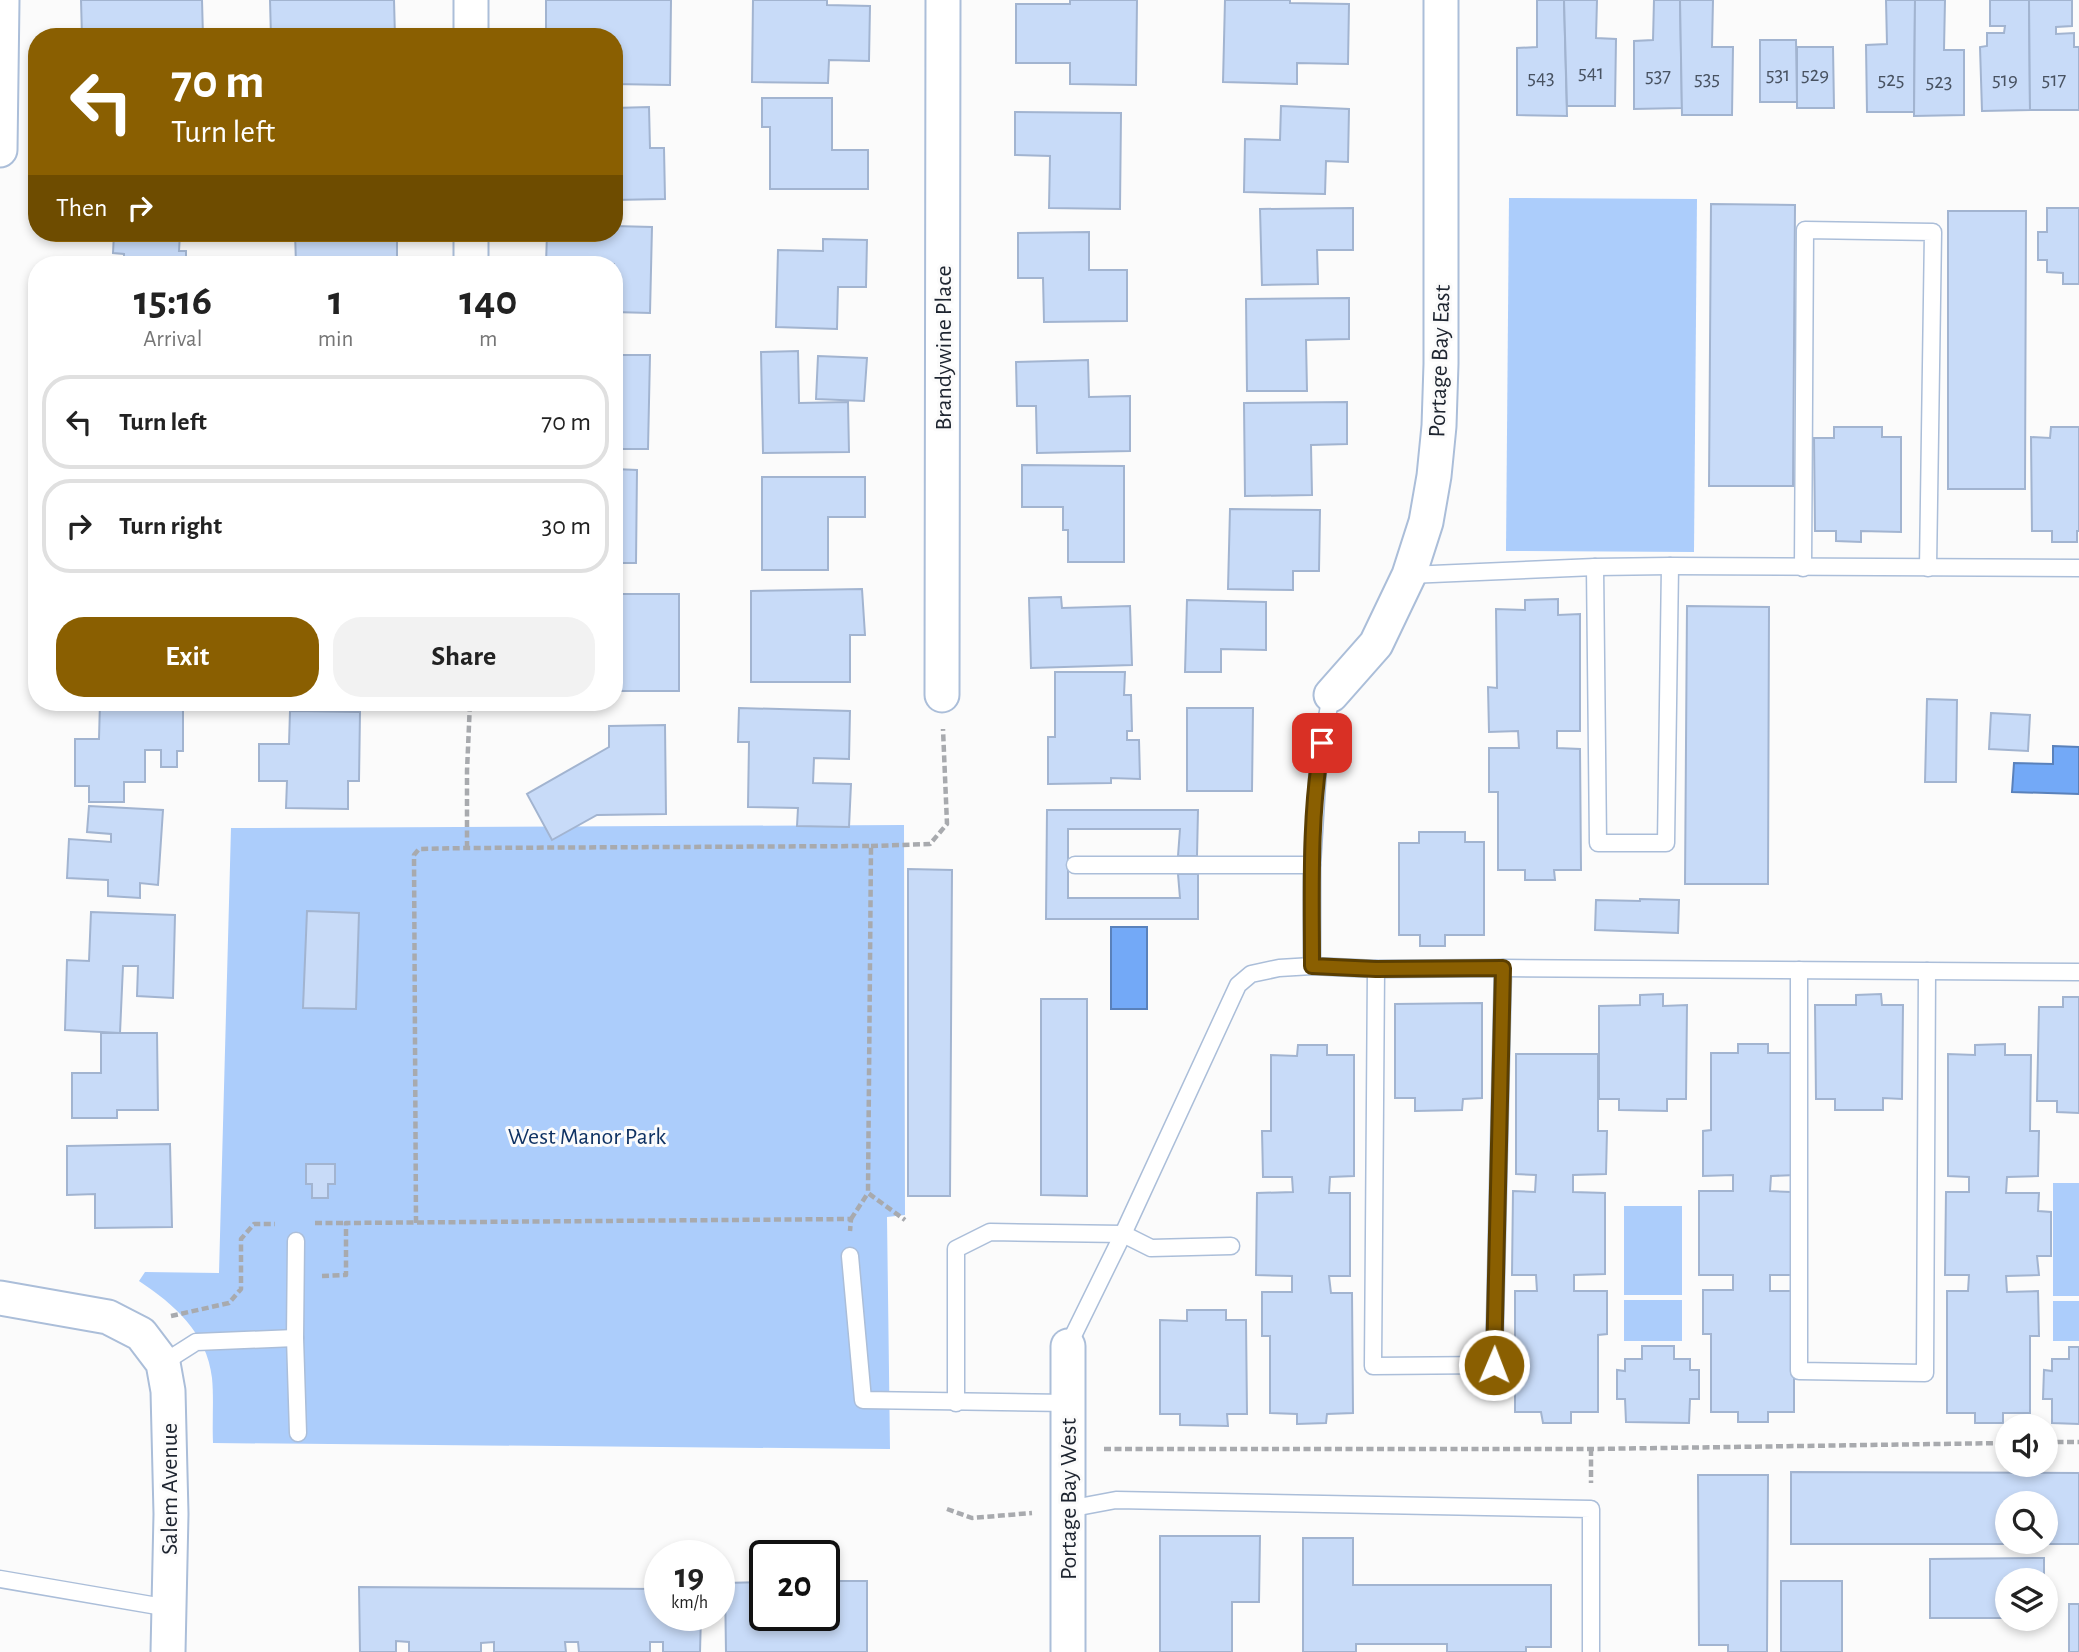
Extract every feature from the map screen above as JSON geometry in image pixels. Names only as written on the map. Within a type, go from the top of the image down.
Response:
[{"type":"street","points":[[0,150],[2,0]]},
{"type":"street","points":[[471,0],[471,28]]},
{"type":"street","name":"Brandywine Place","points":[[942,695],[943,0]]},
{"type":"street","name":"Portage Bay East","points":[[1331,695],[1376,644],[1409,575],[1426,522],[1434,476],[1441,364],[1441,0]]},
{"type":"street","points":[[0,1298],[108,1317],[141,1334]]},
{"type":"street","name":"Salem Avenue","points":[[141,1334],[163,1363],[169,1391],[171,1514],[168,1652]]},
{"type":"street","name":"Portage Bay West","points":[[1068,1346],[1068,1652]]},
{"type":"lane","points":[[1803,568],[1805,230],[1933,232],[1928,568]]},
{"type":"lane","points":[[1595,566],[1598,844],[1666,844],[1670,566]]},
{"type":"lane","points":[[1409,575],[1595,566],[2079,568]]},
{"type":"lane","points":[[1312,966],[1312,865],[1318,766],[1331,695]]},
{"type":"lane","points":[[1075,865],[1312,865]]},
{"type":"lane","points":[[1068,1346],[1238,985],[1251,974],[1279,968],[1312,966],[1376,969],[2079,972]]},
{"type":"lane","points":[[1376,969],[1373,1366],[1494,1365],[1503,968]]},
{"type":"lane","points":[[1798,970],[1799,1371],[1925,1373],[1927,971]]},
{"type":"lane","points":[[956,1403],[956,1249],[990,1232],[1123,1234],[1152,1248],[1231,1246]]},
{"type":"lane","points":[[296,1241],[298,1433]]},
{"type":"lane","points":[[850,1256],[863,1400],[1068,1403]]},
{"type":"lane","points":[[163,1363],[196,1342],[295,1338]]},
{"type":"lane","points":[[1068,1509],[1116,1500],[1591,1509],[1591,1652]]},
{"type":"lane","points":[[0,1579],[169,1608]]},
{"type":"path","points":[[416,1223],[414,855],[419,849],[930,844],[947,824],[942,695]]},
{"type":"path","points":[[467,848],[470,711]]},
{"type":"path","points":[[850,1256],[851,1219],[868,1193],[871,846]]},
{"type":"path","points":[[868,1193],[905,1220]]},
{"type":"path","points":[[307,1223],[851,1219]]},
{"type":"path","points":[[297,1276],[346,1275],[346,1223]]},
{"type":"path","points":[[141,1334],[174,1314],[229,1303],[242,1289],[241,1238],[254,1224],[280,1224]]},
{"type":"path","points":[[2058,1442],[2079,1442]]},
{"type":"path","points":[[1068,1448],[1591,1449],[1995,1443]]},
{"type":"path","points":[[947,1509],[972,1518],[1068,1509]]},
{"type":"green space","points":[[1509,198],[1697,199],[1694,552],[1506,551]]},
{"type":"green space","name":"West Manor Park","points":[[904,825],[905,1215],[887,1217],[890,1449],[213,1443],[212,1378],[203,1347],[187,1321],[139,1281],[145,1272],[219,1273],[231,828]]},
{"type":"green space","points":[[2053,1183],[2079,1183],[2079,1296],[2053,1296]]},
{"type":"green space","points":[[1624,1206],[1682,1206],[1682,1295],[1624,1295]]},
{"type":"green space","points":[[1624,1300],[1682,1300],[1682,1341],[1624,1341]]},
{"type":"green space","points":[[2053,1301],[2079,1301],[2079,1341],[2053,1341]]},
{"type":"water","points":[[2053,746],[2079,747],[2079,794],[2012,792],[2014,763],[2053,764]]},
{"type":"water","points":[[1111,927],[1147,927],[1147,1009],[1111,1009]]},
{"type":"building","points":[[81,0],[202,0],[203,28],[82,28]]},
{"type":"building","points":[[270,0],[394,0],[395,28],[271,28]]},
{"type":"building","points":[[546,0],[671,0],[670,85],[623,84],[623,28],[546,28]]},
{"type":"building","points":[[753,0],[827,0],[827,5],[870,6],[869,61],[829,60],[828,83],[752,82]]},
{"type":"building","points":[[1070,0],[1137,0],[1136,85],[1070,84],[1070,63],[1016,63],[1016,4],[1070,4]]},
{"type":"building","points":[[1225,0],[1349,4],[1348,64],[1297,63],[1297,84],[1223,82]]},
{"type":"building","points":[[1537,0],[1564,0],[1567,116],[1517,115],[1517,48],[1537,47]]},
{"type":"building","points":[[1564,0],[1597,0],[1596,38],[1616,39],[1615,106],[1567,106]]},
{"type":"building","points":[[1654,0],[1680,0],[1682,108],[1634,109],[1634,41],[1653,40]]},
{"type":"building","points":[[1680,0],[1713,0],[1712,47],[1733,47],[1732,115],[1682,115]]},
{"type":"building","points":[[1886,0],[1915,0],[1914,112],[1867,112],[1866,45],[1887,44]]},
{"type":"building","points":[[1915,0],[1945,0],[1944,50],[1964,50],[1964,115],[1914,116]]},
{"type":"building","points":[[1990,0],[2029,0],[2030,110],[1982,111],[1980,47],[1987,46],[1987,33],[2004,33],[2005,26],[1990,26]]},
{"type":"building","points":[[2029,0],[2072,0],[2072,26],[2056,27],[2056,34],[2074,33],[2074,47],[2079,47],[2079,110],[2030,110]]},
{"type":"building","points":[[1760,40],[1796,40],[1797,102],[1760,102]]},
{"type":"building","points":[[1797,47],[1833,47],[1834,108],[1797,108]]},
{"type":"building","points":[[762,98],[832,98],[832,150],[868,150],[868,189],[770,189],[770,127],[762,127]]},
{"type":"building","points":[[1281,106],[1349,109],[1348,162],[1326,161],[1325,194],[1244,192],[1245,139],[1280,140]]},
{"type":"building","points":[[649,107],[650,148],[664,148],[665,199],[623,200],[623,108]]},
{"type":"building","points":[[1015,112],[1121,113],[1120,209],[1049,208],[1050,156],[1015,155]]},
{"type":"building","points":[[1711,204],[1795,205],[1793,486],[1709,486]]},
{"type":"building","points":[[1353,208],[1353,250],[1317,250],[1318,284],[1262,285],[1260,209]]},
{"type":"building","points":[[2047,208],[2079,208],[2079,284],[2063,284],[2063,273],[2047,272],[2047,260],[2038,260],[2038,232],[2047,232]]},
{"type":"building","points":[[1948,211],[2026,211],[2025,489],[1948,489]]},
{"type":"building","points":[[623,226],[652,227],[650,313],[623,312],[623,256],[546,256],[547,242],[623,242]]},
{"type":"building","points":[[1089,232],[1089,270],[1127,270],[1127,321],[1044,322],[1043,278],[1018,278],[1018,233]]},
{"type":"building","points":[[823,239],[867,240],[866,287],[838,287],[837,329],[776,327],[778,250],[823,251]]},
{"type":"building","points":[[114,242],[180,242],[179,251],[186,251],[186,256],[124,256],[113,253]]},
{"type":"building","points":[[295,242],[397,242],[397,256],[296,256]]},
{"type":"building","points":[[1349,298],[1349,339],[1306,340],[1307,391],[1247,391],[1246,299]]},
{"type":"building","points":[[798,351],[799,403],[848,402],[849,452],[763,453],[761,352]]},
{"type":"building","points":[[623,355],[650,355],[648,449],[623,449]]},
{"type":"building","points":[[818,356],[867,358],[864,401],[816,399]]},
{"type":"building","points":[[1088,360],[1089,397],[1130,396],[1130,451],[1037,453],[1036,406],[1017,406],[1016,362]]},
{"type":"building","points":[[1347,402],[1347,444],[1311,445],[1312,495],[1245,496],[1244,403]]},
{"type":"building","points":[[1834,427],[1882,427],[1882,437],[1901,437],[1901,532],[1861,531],[1861,542],[1836,541],[1836,531],[1815,531],[1814,438],[1834,438]]},
{"type":"building","points":[[2051,427],[2079,427],[2077,542],[2052,542],[2052,531],[2032,531],[2031,437],[2050,438]]},
{"type":"building","points":[[1022,465],[1124,466],[1124,562],[1068,562],[1068,530],[1063,530],[1063,507],[1022,507]]},
{"type":"building","points":[[623,469],[637,470],[636,563],[623,563]]},
{"type":"building","points":[[762,477],[865,477],[865,517],[828,517],[828,570],[762,570]]},
{"type":"building","points":[[1230,509],[1320,510],[1319,571],[1293,571],[1293,590],[1228,589]]},
{"type":"building","points":[[862,589],[865,635],[850,635],[850,682],[751,682],[751,591]]},
{"type":"building","points":[[623,594],[679,594],[679,691],[623,691]]},
{"type":"building","points":[[1061,597],[1062,608],[1130,606],[1132,665],[1031,668],[1029,598]]},
{"type":"building","points":[[1558,599],[1558,615],[1580,614],[1580,731],[1557,731],[1557,748],[1580,749],[1581,870],[1554,870],[1555,880],[1525,880],[1525,870],[1498,870],[1498,792],[1489,792],[1489,748],[1519,748],[1518,731],[1489,732],[1488,687],[1497,688],[1496,609],[1525,610],[1525,600]]},
{"type":"building","points":[[1187,600],[1266,602],[1266,650],[1221,649],[1221,672],[1185,672]]},
{"type":"building","points":[[1687,606],[1769,607],[1768,884],[1685,884]]},
{"type":"building","points":[[1055,672],[1125,672],[1124,695],[1131,695],[1132,731],[1127,731],[1127,740],[1139,740],[1140,779],[1111,778],[1111,783],[1048,784],[1048,737],[1055,737]]},
{"type":"building","points":[[1927,699],[1957,700],[1956,782],[1925,782]]},
{"type":"building","points":[[739,708],[850,711],[849,759],[814,758],[813,783],[851,784],[849,827],[797,826],[798,808],[748,807],[749,742],[738,742]]},
{"type":"building","points":[[1187,708],[1253,708],[1252,791],[1187,791]]},
{"type":"building","points":[[100,711],[183,711],[183,751],[177,751],[177,767],[161,767],[161,750],[145,750],[145,782],[124,782],[124,802],[89,802],[89,786],[75,786],[75,739],[99,739]]},
{"type":"building","points":[[290,711],[360,712],[359,781],[348,781],[348,809],[286,808],[287,781],[259,781],[259,744],[289,744]]},
{"type":"building","points":[[1991,713],[2030,715],[2028,751],[1989,749]]},
{"type":"building","points":[[665,725],[666,814],[597,815],[552,840],[527,794],[609,747],[609,726]]},
{"type":"building","points":[[89,806],[163,810],[158,885],[140,883],[140,898],[108,896],[108,880],[67,878],[69,839],[111,842],[111,834],[87,832]]},
{"type":"building","points":[[1047,810],[1198,810],[1197,856],[1178,856],[1180,829],[1068,829],[1068,898],[1180,898],[1178,874],[1198,874],[1198,919],[1046,919]]},
{"type":"building","points":[[1419,832],[1465,832],[1465,842],[1484,842],[1484,935],[1445,935],[1445,946],[1420,946],[1420,935],[1399,935],[1399,843],[1419,843]]},
{"type":"building","points":[[908,869],[952,870],[950,1196],[908,1196]]},
{"type":"building","points":[[1596,900],[1679,900],[1678,933],[1595,930]]},
{"type":"building","points":[[307,911],[359,913],[356,1009],[303,1008]]},
{"type":"building","points":[[91,912],[175,915],[173,998],[137,996],[138,966],[123,966],[120,1033],[65,1030],[67,960],[89,961]]},
{"type":"building","points":[[1663,994],[1663,1006],[1687,1005],[1686,1099],[1667,1099],[1667,1111],[1619,1110],[1619,1099],[1599,1099],[1599,1006],[1640,1005],[1640,995]]},
{"type":"building","points":[[1881,994],[1882,1005],[1903,1005],[1902,1099],[1883,1098],[1883,1110],[1835,1110],[1835,1099],[1816,1099],[1815,1005],[1856,1005],[1856,995]]},
{"type":"building","points":[[2063,997],[2079,997],[2079,1113],[2057,1112],[2057,1101],[2037,1101],[2039,1007],[2063,1007]]},
{"type":"building","points":[[1041,999],[1087,999],[1087,1196],[1041,1195]]},
{"type":"building","points":[[1482,1003],[1482,1098],[1463,1099],[1462,1110],[1415,1111],[1415,1098],[1395,1098],[1395,1004]]},
{"type":"building","points":[[101,1033],[157,1033],[158,1110],[117,1110],[117,1118],[72,1118],[72,1073],[101,1073]]},
{"type":"building","points":[[1738,1044],[1768,1044],[1768,1053],[1795,1053],[1795,1175],[1771,1176],[1770,1191],[1791,1192],[1791,1275],[1770,1275],[1770,1291],[1794,1291],[1794,1412],[1768,1412],[1768,1422],[1738,1422],[1738,1412],[1711,1412],[1711,1334],[1703,1334],[1703,1290],[1733,1290],[1733,1275],[1699,1275],[1699,1191],[1733,1191],[1733,1175],[1703,1176],[1703,1131],[1711,1130],[1711,1053],[1738,1053]]},
{"type":"building","points":[[2005,1044],[2005,1055],[2031,1055],[2030,1131],[2039,1131],[2038,1176],[2007,1177],[2006,1193],[2039,1193],[2038,1211],[2051,1212],[2051,1256],[2037,1256],[2039,1275],[2006,1276],[2007,1292],[2038,1291],[2039,1336],[2030,1336],[2030,1413],[1995,1414],[1995,1423],[1975,1423],[1975,1413],[1947,1413],[1947,1291],[1968,1291],[1969,1275],[1945,1275],[1946,1192],[1969,1192],[1969,1177],[1948,1176],[1948,1054],[1975,1055],[1975,1045]]},
{"type":"building","points":[[1298,1045],[1327,1045],[1327,1055],[1354,1055],[1354,1176],[1330,1177],[1329,1193],[1350,1193],[1350,1276],[1329,1276],[1331,1293],[1352,1293],[1353,1413],[1327,1414],[1326,1423],[1297,1424],[1297,1414],[1270,1413],[1270,1336],[1262,1336],[1262,1292],[1292,1292],[1292,1276],[1256,1275],[1257,1193],[1293,1192],[1292,1177],[1263,1177],[1262,1131],[1271,1131],[1271,1055],[1297,1056]]},
{"type":"building","points":[[1516,1054],[1598,1054],[1598,1131],[1607,1131],[1606,1174],[1573,1175],[1573,1192],[1605,1193],[1605,1274],[1574,1275],[1574,1291],[1607,1291],[1607,1334],[1598,1335],[1598,1412],[1571,1412],[1571,1423],[1543,1423],[1541,1412],[1515,1412],[1515,1291],[1537,1291],[1536,1275],[1512,1275],[1513,1191],[1535,1192],[1536,1175],[1516,1174]]},
{"type":"building","points":[[170,1144],[172,1227],[95,1228],[95,1194],[67,1195],[67,1146]]},
{"type":"building","points":[[306,1164],[335,1164],[335,1184],[328,1184],[328,1198],[312,1198],[312,1184],[306,1184]]},
{"type":"building","points":[[1187,1310],[1226,1310],[1226,1320],[1246,1320],[1247,1414],[1227,1414],[1228,1426],[1180,1425],[1180,1414],[1160,1414],[1160,1320],[1187,1321]]},
{"type":"building","points":[[1642,1346],[1674,1346],[1674,1359],[1690,1359],[1690,1370],[1699,1370],[1699,1399],[1690,1399],[1689,1423],[1626,1422],[1625,1399],[1617,1399],[1617,1370],[1625,1371],[1625,1359],[1642,1359]]},
{"type":"building","points":[[2069,1347],[2079,1347],[2079,1424],[2058,1423],[2058,1414],[2052,1414],[2052,1399],[2043,1399],[2044,1370],[2052,1371],[2052,1359],[2069,1359]]},
{"type":"building","points":[[1791,1472],[1995,1473],[1995,1477],[2058,1477],[2058,1473],[2079,1473],[2079,1544],[2058,1544],[2058,1491],[1995,1491],[1995,1544],[1791,1544]]},
{"type":"building","points":[[1698,1475],[1768,1475],[1767,1652],[1728,1652],[1728,1645],[1699,1645]]},
{"type":"building","points":[[1160,1536],[1260,1536],[1259,1602],[1232,1602],[1232,1652],[1160,1652]]},
{"type":"building","points":[[1303,1538],[1353,1538],[1353,1585],[1551,1585],[1551,1647],[1526,1647],[1526,1652],[1447,1652],[1447,1644],[1356,1644],[1356,1652],[1303,1652]]},
{"type":"building","points":[[2044,1558],[2044,1568],[1995,1568],[1995,1618],[1930,1618],[1930,1559]]},
{"type":"building","points":[[840,1581],[867,1581],[867,1652],[726,1652],[726,1631],[735,1631],[735,1583],[749,1582],[749,1631],[840,1631]]},
{"type":"building","points":[[1781,1581],[1842,1581],[1842,1652],[1781,1652]]},
{"type":"building","points":[[359,1587],[644,1589],[644,1631],[701,1631],[700,1652],[663,1652],[663,1642],[650,1642],[650,1652],[579,1652],[578,1642],[565,1642],[566,1652],[494,1652],[494,1642],[481,1643],[481,1652],[409,1652],[409,1642],[396,1641],[396,1652],[360,1652]]},
{"type":"building","points":[[2069,1604],[2079,1604],[2079,1652],[2069,1652]]},
{"type":"route","points":[[1322,743],[1318,766],[1312,865],[1312,966],[1376,969],[1503,968],[1494,1365]]}]
